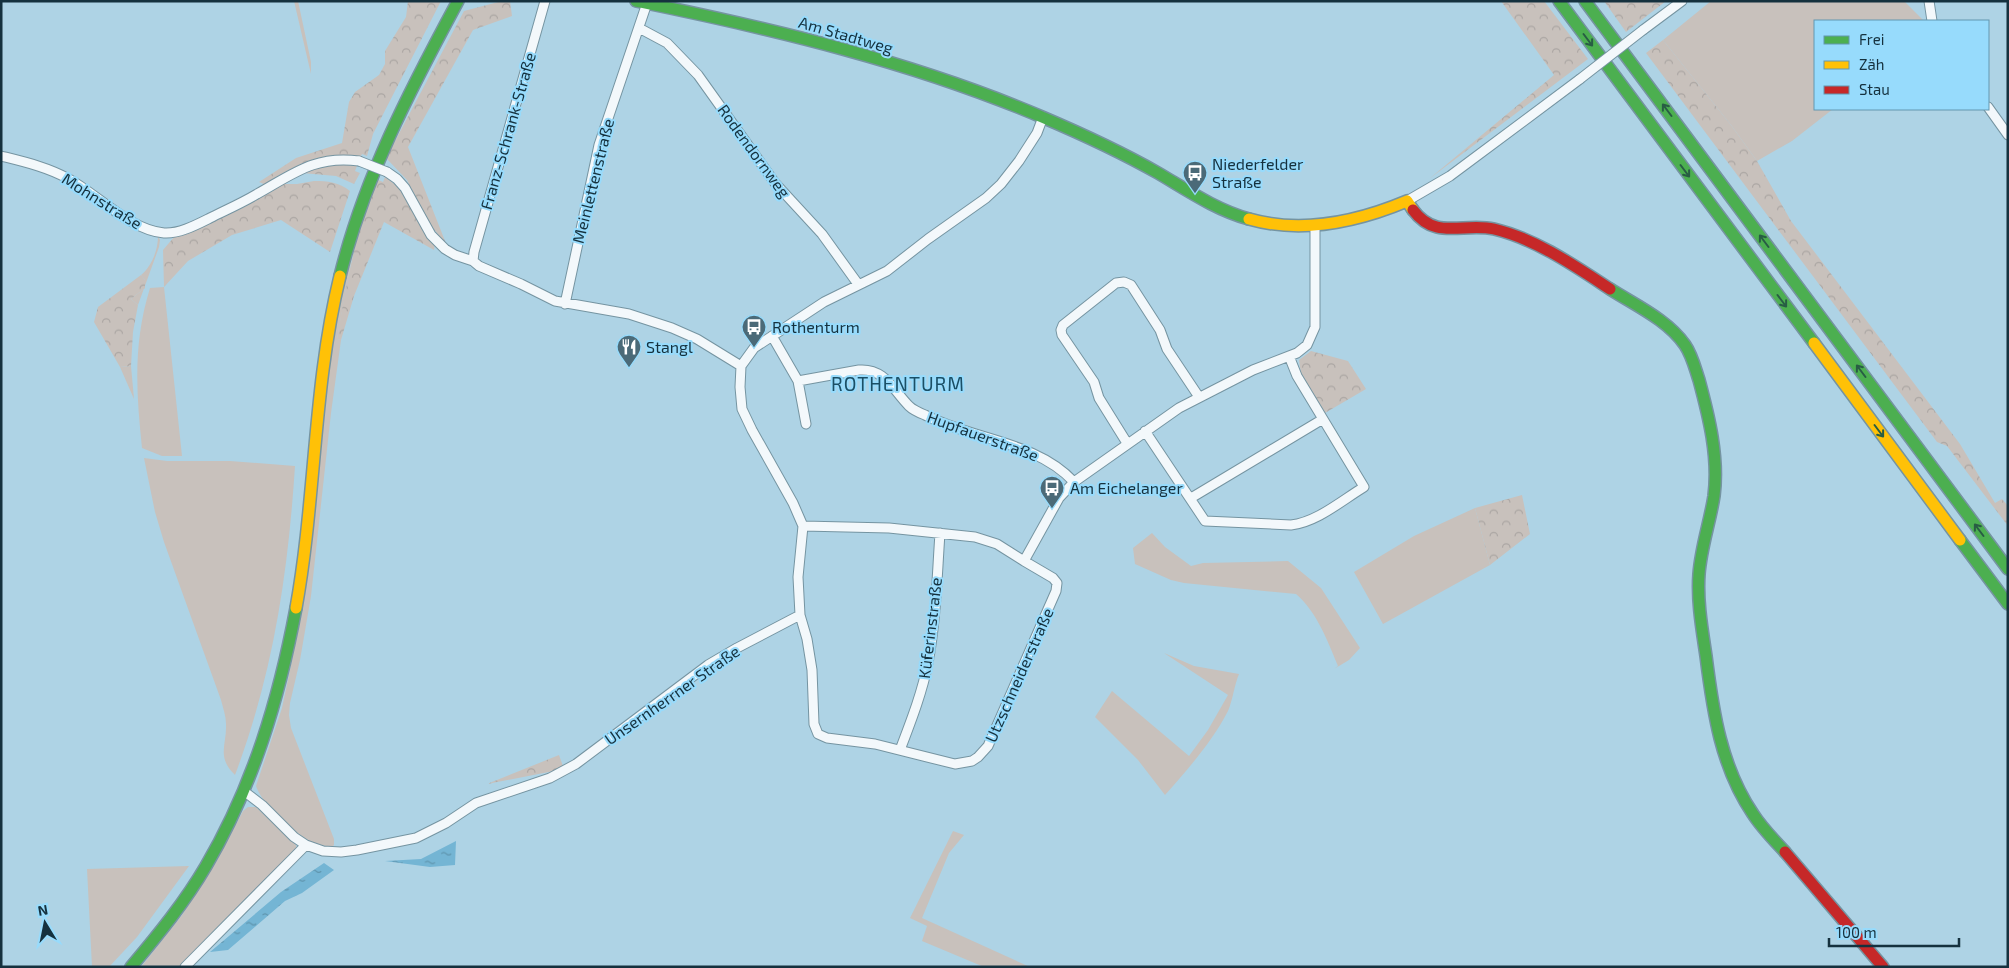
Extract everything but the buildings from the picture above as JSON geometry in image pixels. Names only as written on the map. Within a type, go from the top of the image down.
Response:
[{"type":"main road","points":[[131,967],[192,890],[222,842],[245,792],[274,712],[292,640],[307,530],[327,341],[333,305],[348,242],[361,197],[391,129],[458,1]]},
{"type":"main road","points":[[1559,1],[2008,604]]},
{"type":"main road","points":[[1585,1],[2008,569]]},
{"type":"main road","name":"Am Stadtweg","points":[[641,2],[748,26],[858,54],[972,90],[1044,117]]},
{"type":"main road","points":[[1044,117],[1120,153],[1234,214],[1258,222],[1277,225],[1315,225],[1371,215],[1407,201],[1423,222],[1434,228],[1475,226],[1496,229],[1570,264],[1594,278],[1678,336],[1692,357],[1703,396],[1715,460],[1714,491],[1700,558],[1699,590],[1710,689],[1723,754],[1734,784],[1754,816],[1884,967]]},
{"type":"street","name":"Franz-Schrank-Straße","points":[[473,261],[545,1]]},
{"type":"street","points":[[1407,201],[1450,176],[1682,1]]},
{"type":"street","points":[[1929,1],[1932,20]]},
{"type":"street","name":"Meinlettenstraße","points":[[565,304],[599,145],[640,28],[641,2]]},
{"type":"street","name":"Rodendornweg","points":[[640,28],[667,43],[698,75],[775,183],[822,234],[858,284]]},
{"type":"street","points":[[1989,108],[2008,135]]},
{"type":"street","points":[[800,615],[798,576],[803,526],[793,503],[744,414],[740,398],[741,366],[754,348],[824,302],[887,271],[986,198],[1001,184],[1019,161],[1037,133],[1044,117]]},
{"type":"street","name":"Mohnstraße","points":[[1,156],[26,161],[51,170],[71,180],[132,221],[148,229],[166,233],[195,225],[258,194],[308,166],[338,160],[359,161],[387,172],[397,179],[405,188],[424,224],[438,242],[455,255],[473,261]]},
{"type":"street","points":[[803,526],[889,528],[985,540],[1024,561],[1059,498],[1074,482],[1127,443],[1199,397],[1253,370],[1290,356],[1307,344],[1315,327],[1315,225]]},
{"type":"street","points":[[473,261],[479,266],[565,304],[629,314],[649,320],[696,339],[741,366]]},
{"type":"street","points":[[1127,443],[1099,398],[1094,382],[1062,336],[1061,330],[1063,325],[1116,282],[1124,282],[1131,285],[1160,330],[1167,349],[1199,397]]},
{"type":"street","points":[[772,336],[798,381],[806,424]]},
{"type":"street","points":[[1145,431],[1205,521],[1302,524],[1364,487],[1297,376],[1290,356]]},
{"type":"street","name":"Hupfauerstraße","points":[[798,381],[868,370],[881,375],[896,388],[909,407],[927,416],[1040,457],[1054,464],[1074,482]]},
{"type":"street","points":[[1190,498],[1323,419]]},
{"type":"street","name":"Küferinstraße","points":[[900,750],[918,702],[930,652],[940,534]]},
{"type":"street","name":"Utzschneiderstraße","points":[[800,615],[810,653],[814,724],[818,734],[827,738],[875,744],[955,764],[972,761],[984,752],[991,739],[1056,591],[1057,583],[1053,578],[1024,561]]},
{"type":"street","name":"Unsernherrner Straße","points":[[306,845],[323,851],[341,852],[416,838],[446,823],[476,803],[531,785],[565,770],[576,764],[708,666],[737,648],[800,615]]},
{"type":"street","points":[[185,967],[306,845],[245,792]]},
{"type":"green space","points":[[294,1],[298,1],[311,62],[311,74]]},
{"type":"green space","points":[[408,1],[441,1],[373,134],[367,156],[362,154],[360,158],[334,155],[322,157],[299,165],[264,184],[259,182],[296,158],[342,143],[349,102],[355,92],[379,75],[385,64],[385,51],[406,17]]},
{"type":"green space","points":[[502,1],[510,1],[512,16],[473,30],[408,147],[447,246],[426,219],[407,180],[386,158],[464,11]]},
{"type":"green space","points":[[1501,1],[1544,1],[1588,59],[1429,179],[1554,75]]},
{"type":"green space","points":[[1604,1],[1666,1],[1626,32]]},
{"type":"green space","points":[[1711,1],[1904,1],[1923,20],[1814,20],[1814,110],[1832,110],[1792,141],[1757,161],[1731,125],[1663,40]]},
{"type":"green space","points":[[1663,40],[1731,125],[1757,161],[1791,221],[1960,444],[1995,503],[2002,499],[2008,506],[2008,526],[1947,446],[1937,442],[1646,53]]},
{"type":"green space","points":[[338,164],[357,166],[355,171],[360,173],[354,184],[336,176],[302,173],[312,168]]},
{"type":"green space","points":[[385,177],[400,188],[424,232],[435,244],[434,250],[384,222],[354,296],[341,340],[337,339],[357,238],[376,179],[383,182]]},
{"type":"green space","points":[[314,181],[333,183],[350,191],[330,252],[281,220],[232,235],[188,261],[164,287],[163,250],[174,237],[246,203],[279,184],[297,184]]},
{"type":"green space","points":[[158,236],[160,240],[159,247],[145,286],[145,280],[141,275],[154,257]]},
{"type":"green space","points":[[353,251],[337,339],[341,340],[311,596],[289,715],[291,728],[334,839],[332,847],[314,843],[297,833],[265,801],[256,786],[282,708],[302,613],[311,548],[330,352],[337,305]]},
{"type":"green space","points":[[141,275],[145,280],[145,288],[131,299],[138,305],[133,332],[131,366],[120,367],[94,322],[98,307]]},
{"type":"green space","points":[[164,287],[182,456],[162,456],[142,448],[137,387],[138,348],[150,288]]},
{"type":"green space","points":[[144,289],[138,305],[131,299]]},
{"type":"green space","points":[[1311,351],[1348,361],[1366,389],[1325,413],[1301,374],[1299,360]]},
{"type":"green space","points":[[131,366],[134,399],[120,367]]},
{"type":"green space","points":[[144,458],[167,461],[230,461],[295,466],[288,546],[277,623],[259,699],[235,775],[229,769],[224,756],[226,721],[221,700],[164,542],[155,512]]},
{"type":"green space","points":[[1522,495],[1530,534],[1490,565],[1475,508]]},
{"type":"green space","points":[[1475,508],[1490,565],[1383,624],[1354,572],[1414,536]]},
{"type":"green space","points":[[1152,533],[1165,547],[1191,566],[1203,563],[1288,561],[1321,588],[1360,648],[1349,660],[1334,669],[1338,666],[1316,618],[1296,594],[1184,583],[1171,580],[1135,564],[1133,548]]},
{"type":"green space","points":[[1164,653],[1194,666],[1239,674],[1228,711],[1215,734],[1165,795],[1138,760],[1095,717],[1112,691],[1189,756],[1208,730],[1228,695]]},
{"type":"green space","points":[[559,755],[564,769],[487,784]]},
{"type":"green space","points":[[248,807],[256,807],[296,845],[297,850],[179,967],[141,967],[182,915],[216,862],[243,811]]},
{"type":"green space","points":[[953,831],[964,835],[949,853],[922,918],[1030,967],[984,967],[922,941],[927,926],[910,918]]},
{"type":"green space","points":[[189,866],[137,937],[109,967],[92,967],[87,869]]},
{"type":"water","points":[[456,841],[455,865],[430,867],[385,861],[421,859]]},
{"type":"water","points":[[324,863],[334,870],[302,893],[285,901],[228,950],[210,952],[281,892]]},
{"type":"traffic: fast","points":[[340,276],[350,240],[375,169],[406,101],[458,1]]},
{"type":"traffic: fast","points":[[636,1],[740,23],[842,49],[993,97],[1087,137],[1144,165],[1213,205],[1249,219]]},
{"type":"traffic: fast","points":[[1559,1],[1814,343]]},
{"type":"traffic: fast","points":[[1585,1],[2008,569]]},
{"type":"traffic: fast","points":[[1610,289],[1650,314],[1678,336],[1690,353],[1699,380],[1709,423],[1715,467],[1714,496],[1699,574],[1699,605],[1712,698],[1726,758],[1742,796],[1760,824],[1785,852]]},
{"type":"traffic: fast","points":[[1960,540],[2008,604]]},
{"type":"traffic: fast","points":[[131,967],[171,918],[198,879],[223,836],[238,805],[251,773],[272,709],[296,608]]},
{"type":"traffic: slow","points":[[1249,219],[1289,225],[1329,223],[1369,215],[1407,201],[1413,210]]},
{"type":"traffic: slow","points":[[296,608],[308,525],[319,400],[331,317],[340,276]]},
{"type":"traffic: slow","points":[[1814,343],[1960,540]]},
{"type":"traffic: jam","points":[[1413,210],[1431,225],[1441,228],[1483,227],[1525,239],[1555,254],[1610,289]]},
{"type":"traffic: jam","points":[[1785,852],[1883,967]]},
{"type":"place","name":"Niederfelder Straße","points":[[1195,194]]},
{"type":"place","name":"Rothenturm","points":[[754,348]]},
{"type":"place","name":"Stangl","points":[[629,368]]},
{"type":"place","name":"Am Eichelanger","points":[[1052,509]]},
{"type":"district","name":"ROTHENTURM","points":[[898,384]]}]
